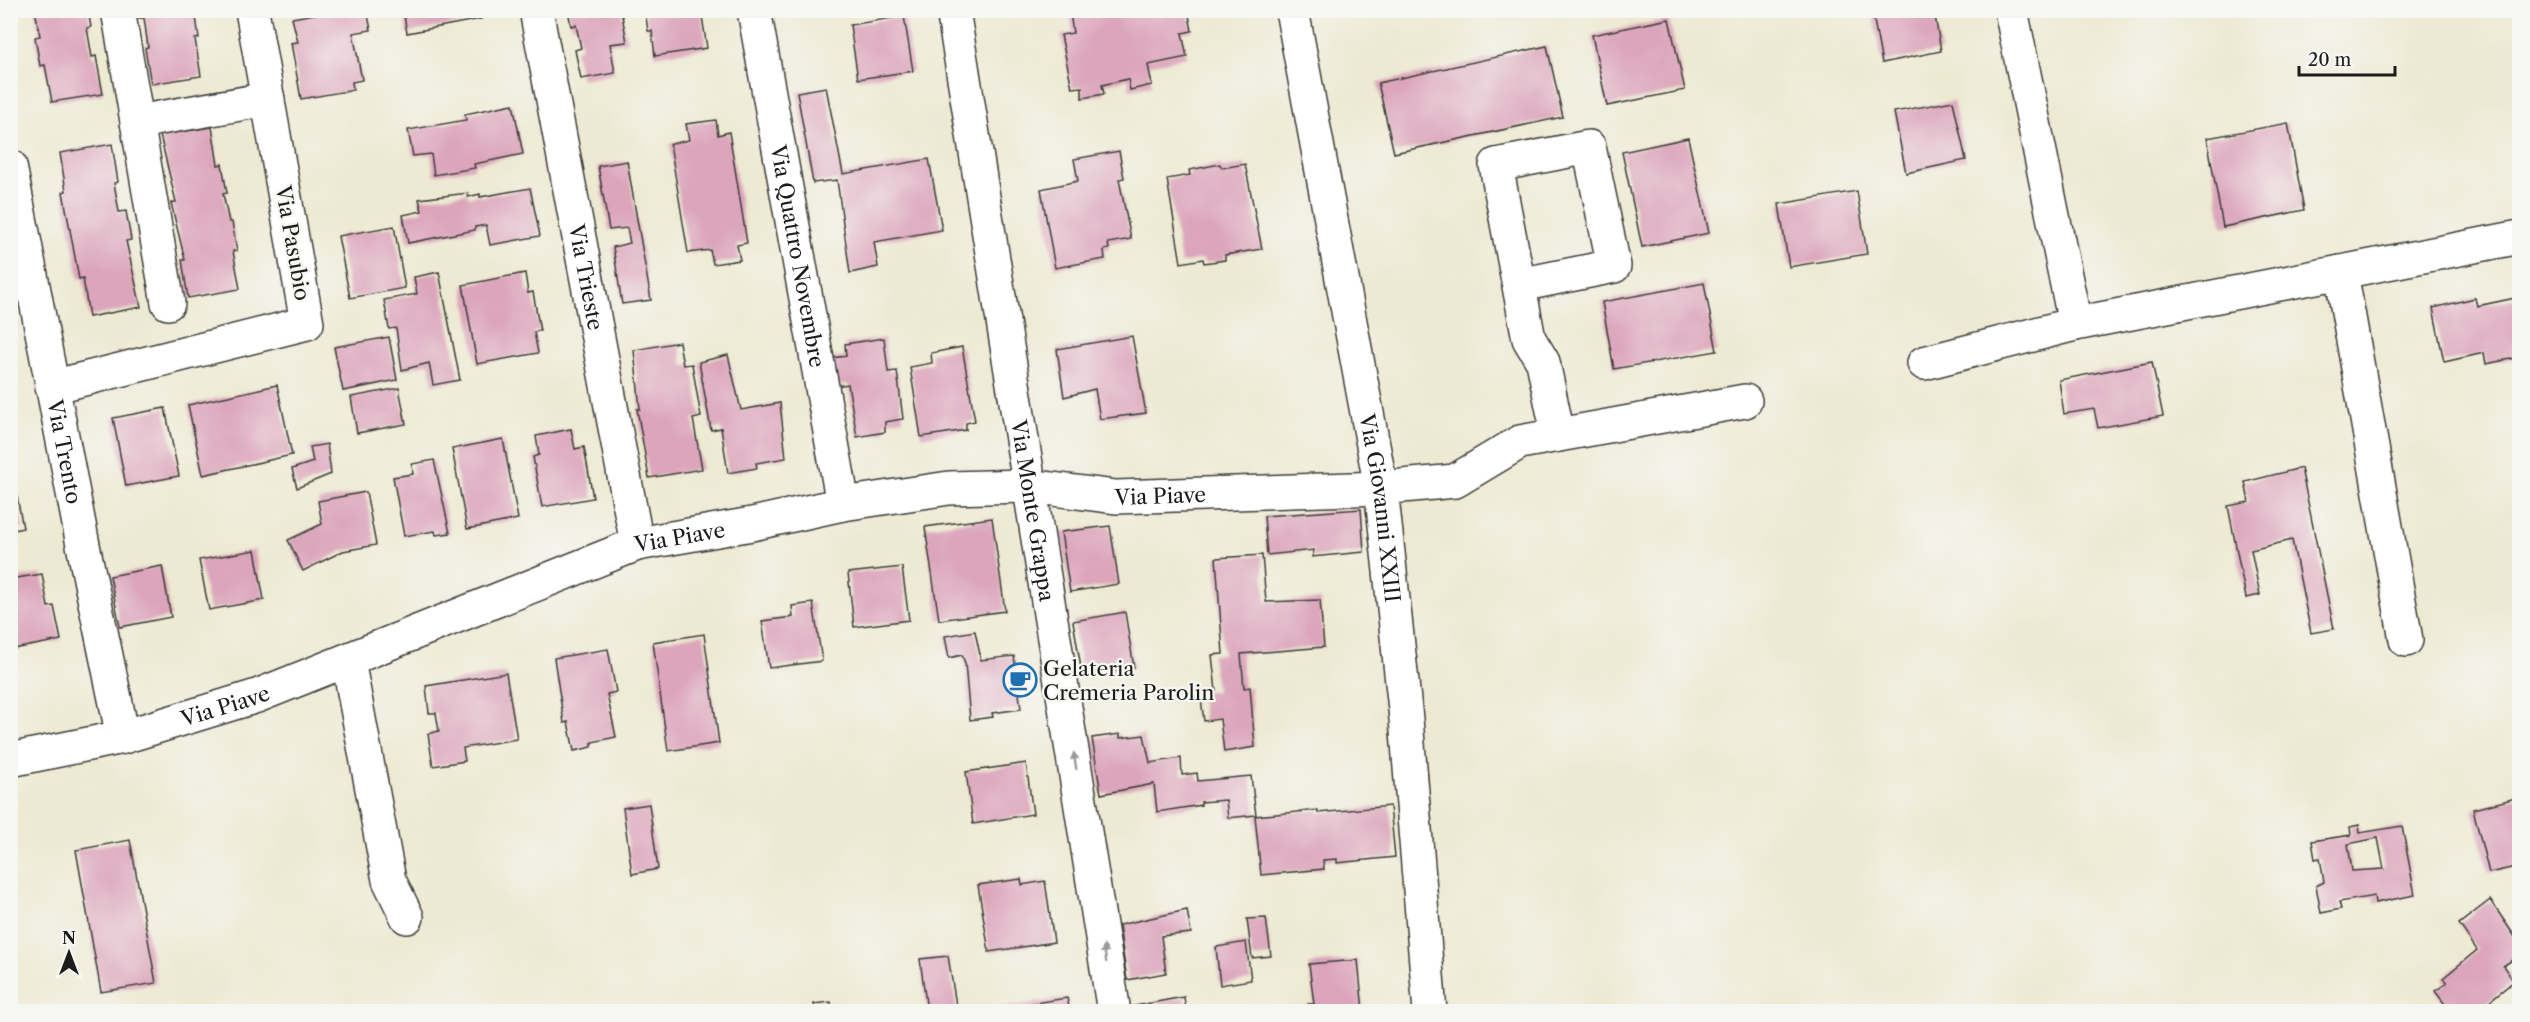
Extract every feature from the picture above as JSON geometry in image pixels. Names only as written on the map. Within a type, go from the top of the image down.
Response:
[{"type":"street","points":[[118,10],[168,303]]},
{"type":"street","name":"Via Pasubio","points":[[52,387],[307,323],[252,10]]},
{"type":"street","name":"Via Trieste","points":[[536,10],[637,544]]},
{"type":"street","name":"Via Quattro Novembre","points":[[754,10],[843,504]]},
{"type":"street","name":"Via Monte Grappa","points":[[953,10],[1114,1011]]},
{"type":"street","name":"Via Giovanni XXIII","points":[[1292,10],[1381,488],[1406,718],[1430,1011]]},
{"type":"street","points":[[2011,10],[2076,324]]},
{"type":"street","points":[[137,122],[268,99]]},
{"type":"street","points":[[1519,285],[1614,266],[1590,147],[1496,165],[1529,339],[1543,362],[1558,435]]},
{"type":"street","name":"Via Trento","points":[[10,166],[123,737]]},
{"type":"street","points":[[1924,363],[2076,324],[2520,237]]},
{"type":"street","points":[[2341,272],[2406,640]]},
{"type":"street","name":"Via Piave","points":[[10,760],[123,737],[257,696],[637,544],[752,524],[843,504],[949,488],[1029,486],[1116,497],[1381,488],[1455,481],[1520,442],[1746,401]]},
{"type":"street","points":[[348,660],[389,880],[407,917]]},
{"type":"building","points":[[35,10],[88,10],[91,27],[87,28],[92,57],[96,56],[103,94],[52,102],[45,65],[40,66],[35,37],[40,36]]},
{"type":"building","points":[[138,10],[195,10],[199,38],[195,39],[201,76],[151,84],[145,48],[148,47],[144,18],[139,18]]},
{"type":"building","points":[[337,10],[367,10],[371,30],[353,33],[362,80],[352,82],[353,90],[301,99],[291,43],[298,42],[292,18]]},
{"type":"building","points":[[403,10],[479,10],[481,19],[407,33]]},
{"type":"building","points":[[568,10],[621,10],[627,42],[610,44],[615,73],[581,79],[575,50],[581,48],[576,25],[571,26]]},
{"type":"building","points":[[645,10],[701,10],[707,48],[655,56],[652,31],[648,31]]},
{"type":"building","points":[[1084,10],[1188,10],[1192,31],[1182,33],[1187,57],[1148,65],[1152,85],[1130,90],[1128,79],[1102,85],[1104,94],[1082,98],[1082,87],[1072,88],[1061,35],[1073,33],[1070,13]]},
{"type":"building","points":[[1872,10],[1934,10],[1941,51],[1882,63]]},
{"type":"building","points":[[904,16],[913,71],[858,79],[850,25]]},
{"type":"building","points":[[1669,19],[1685,90],[1607,106],[1592,35]]},
{"type":"building","points":[[1547,46],[1563,117],[1394,153],[1378,83]]},
{"type":"building","points":[[826,87],[843,174],[929,159],[942,230],[874,242],[878,267],[850,273],[837,180],[813,183],[797,92]]},
{"type":"building","points":[[1953,101],[1966,160],[1906,173],[1894,112]]},
{"type":"building","points":[[513,104],[523,154],[474,164],[475,168],[434,175],[431,154],[413,156],[408,130],[466,120],[465,114]]},
{"type":"building","points":[[716,120],[718,135],[729,132],[747,243],[737,245],[740,260],[713,264],[710,250],[688,253],[670,144],[689,140],[686,124]]},
{"type":"building","points":[[2288,123],[2304,210],[2223,227],[2207,138]]},
{"type":"building","points":[[212,127],[218,165],[222,164],[227,193],[223,194],[229,222],[232,222],[237,251],[233,251],[240,289],[188,298],[182,260],[185,260],[171,203],[176,202],[160,135]]},
{"type":"building","points":[[1688,138],[1709,233],[1642,247],[1622,152]]},
{"type":"building","points":[[112,144],[118,182],[114,183],[119,212],[126,211],[131,240],[126,241],[141,307],[89,317],[83,278],[79,279],[63,192],[66,191],[60,153]]},
{"type":"building","points":[[1119,151],[1124,178],[1119,179],[1131,239],[1108,243],[1109,249],[1104,250],[1105,259],[1055,268],[1041,189],[1078,181],[1074,159]]},
{"type":"building","points":[[627,161],[651,300],[622,304],[613,247],[630,243],[627,228],[609,230],[598,166]]},
{"type":"building","points":[[1220,164],[1222,168],[1245,164],[1262,249],[1225,255],[1225,260],[1204,263],[1203,259],[1181,263],[1167,179],[1190,175],[1189,170]]},
{"type":"building","points":[[530,188],[540,236],[490,245],[486,225],[475,227],[475,230],[408,243],[403,215],[422,211],[419,199],[468,193],[468,197],[480,194],[480,197]]},
{"type":"building","points":[[1857,191],[1867,254],[1789,267],[1779,204]]},
{"type":"building","points":[[394,226],[405,288],[350,298],[338,236]]},
{"type":"building","points":[[439,272],[460,380],[433,385],[429,363],[402,370],[396,328],[389,329],[384,300],[417,294],[414,277]]},
{"type":"building","points":[[525,273],[528,293],[533,292],[540,331],[534,332],[538,353],[477,364],[463,285]]},
{"type":"building","points":[[1704,283],[1717,351],[1614,369],[1602,302]]},
{"type":"building","points":[[2520,297],[2520,357],[2486,364],[2484,353],[2444,362],[2433,308],[2475,298],[2477,306]]},
{"type":"building","points":[[1132,336],[1146,413],[1100,419],[1095,389],[1064,397],[1057,349]]},
{"type":"building","points":[[389,337],[397,380],[343,391],[334,347]]},
{"type":"building","points":[[884,338],[888,372],[897,371],[903,419],[885,422],[885,432],[857,437],[848,384],[837,386],[832,358],[846,356],[845,344]]},
{"type":"building","points":[[679,342],[683,365],[692,364],[701,417],[693,419],[702,469],[649,478],[637,409],[640,409],[634,350]]},
{"type":"building","points":[[962,347],[975,421],[966,423],[966,430],[921,437],[910,367],[932,363],[931,353]]},
{"type":"building","points":[[728,355],[741,410],[780,403],[786,458],[756,463],[757,468],[728,473],[721,428],[711,430],[699,362]]},
{"type":"building","points":[[2152,362],[2163,416],[2098,428],[2094,409],[2064,414],[2059,380]]},
{"type":"building","points":[[277,385],[292,455],[203,475],[188,405]]},
{"type":"building","points":[[399,388],[406,424],[357,433],[351,397]]},
{"type":"building","points":[[165,408],[179,476],[126,486],[113,418]]},
{"type":"building","points":[[571,429],[575,449],[584,447],[593,498],[542,507],[533,457],[539,455],[536,436]]},
{"type":"building","points":[[503,439],[518,519],[467,529],[452,449]]},
{"type":"building","points":[[327,444],[331,474],[297,488],[292,469],[313,462],[310,447]]},
{"type":"building","points":[[434,460],[450,533],[436,535],[435,531],[404,536],[393,477],[413,474],[412,464]]},
{"type":"building","points":[[2301,468],[2334,629],[2311,633],[2292,540],[2251,550],[2260,595],[2246,598],[2228,506],[2249,502],[2245,482]]},
{"type":"building","points":[[16,491],[23,528],[10,531],[10,492]]},
{"type":"building","points":[[366,492],[376,545],[343,551],[303,571],[288,540],[322,524],[318,501]]},
{"type":"building","points":[[1361,509],[1364,552],[1312,557],[1314,550],[1267,555],[1264,516]]},
{"type":"building","points":[[992,518],[1005,611],[939,620],[925,527]]},
{"type":"building","points":[[1110,526],[1119,584],[1070,592],[1061,532]]},
{"type":"building","points":[[255,550],[264,600],[209,610],[199,560]]},
{"type":"building","points":[[1262,555],[1266,602],[1320,600],[1324,647],[1241,654],[1244,688],[1250,687],[1255,747],[1224,752],[1220,719],[1204,721],[1200,692],[1216,691],[1212,655],[1223,654],[1216,558]]},
{"type":"building","points":[[162,566],[171,617],[120,627],[110,576]]},
{"type":"building","points":[[902,567],[909,620],[854,627],[848,573]]},
{"type":"building","points":[[42,574],[48,607],[54,606],[61,640],[13,649],[10,579]]},
{"type":"building","points":[[813,603],[822,661],[769,668],[762,621],[793,617],[792,606]]},
{"type":"building","points":[[1125,612],[1134,668],[1082,674],[1073,621]]},
{"type":"building","points":[[975,631],[981,660],[1014,656],[1021,709],[992,713],[993,717],[970,720],[965,663],[962,655],[949,658],[945,636]]},
{"type":"building","points":[[704,634],[719,743],[668,751],[653,642]]},
{"type":"building","points":[[608,649],[616,692],[607,694],[616,737],[592,742],[592,747],[574,751],[568,722],[564,723],[554,658]]},
{"type":"building","points":[[506,673],[517,739],[463,748],[465,761],[433,766],[428,734],[439,731],[436,713],[429,713],[426,686]]},
{"type":"building","points":[[1120,734],[1120,738],[1144,735],[1150,763],[1181,758],[1182,775],[1197,773],[1198,781],[1251,776],[1256,815],[1228,818],[1226,800],[1201,802],[1201,805],[1157,812],[1154,784],[1101,794],[1092,738]]},
{"type":"building","points":[[1026,763],[1033,814],[973,824],[966,772]]},
{"type":"building","points":[[2520,797],[2520,866],[2489,873],[2473,809]]},
{"type":"building","points":[[649,804],[658,869],[632,874],[623,808]]},
{"type":"building","points":[[1390,806],[1395,857],[1337,863],[1337,859],[1323,860],[1324,869],[1261,875],[1255,816]]},
{"type":"building","points":[[2359,825],[2360,833],[2402,826],[2415,895],[2375,903],[2374,896],[2339,902],[2341,909],[2321,913],[2316,886],[2324,882],[2320,858],[2315,859],[2312,841],[2351,835],[2350,827]],"holes":[[[2378,838],[2384,869],[2352,871],[2348,844]]]},
{"type":"building","points":[[130,840],[156,983],[101,992],[76,850]]},
{"type":"building","points":[[1021,879],[1022,885],[1045,881],[1054,942],[989,952],[978,885]]},
{"type":"building","points":[[2490,900],[2520,944],[2520,955],[2503,966],[2514,981],[2477,1011],[2450,1011],[2435,991],[2447,983],[2443,978],[2477,950],[2459,924]]},
{"type":"building","points":[[1187,910],[1191,933],[1161,936],[1166,973],[1127,980],[1119,925]]},
{"type":"building","points":[[1266,918],[1271,956],[1252,958],[1247,919]]},
{"type":"building","points":[[1246,942],[1251,980],[1220,985],[1216,947]]},
{"type":"building","points":[[948,956],[957,1011],[927,1011],[920,959]]},
{"type":"building","points":[[1358,960],[1363,1011],[1309,1011],[1308,1004],[1314,1004],[1309,964]]},
{"type":"building","points":[[1184,997],[1186,1011],[1130,1011],[1129,1007]]},
{"type":"building","points":[[1067,998],[1070,1011],[988,1011],[988,1010]]},
{"type":"building","points":[[831,1002],[832,1011],[815,1011],[814,1004]]},
{"type":"place","name":"Gelateria Cremeria Parolin","points":[[1020,680]]}]
